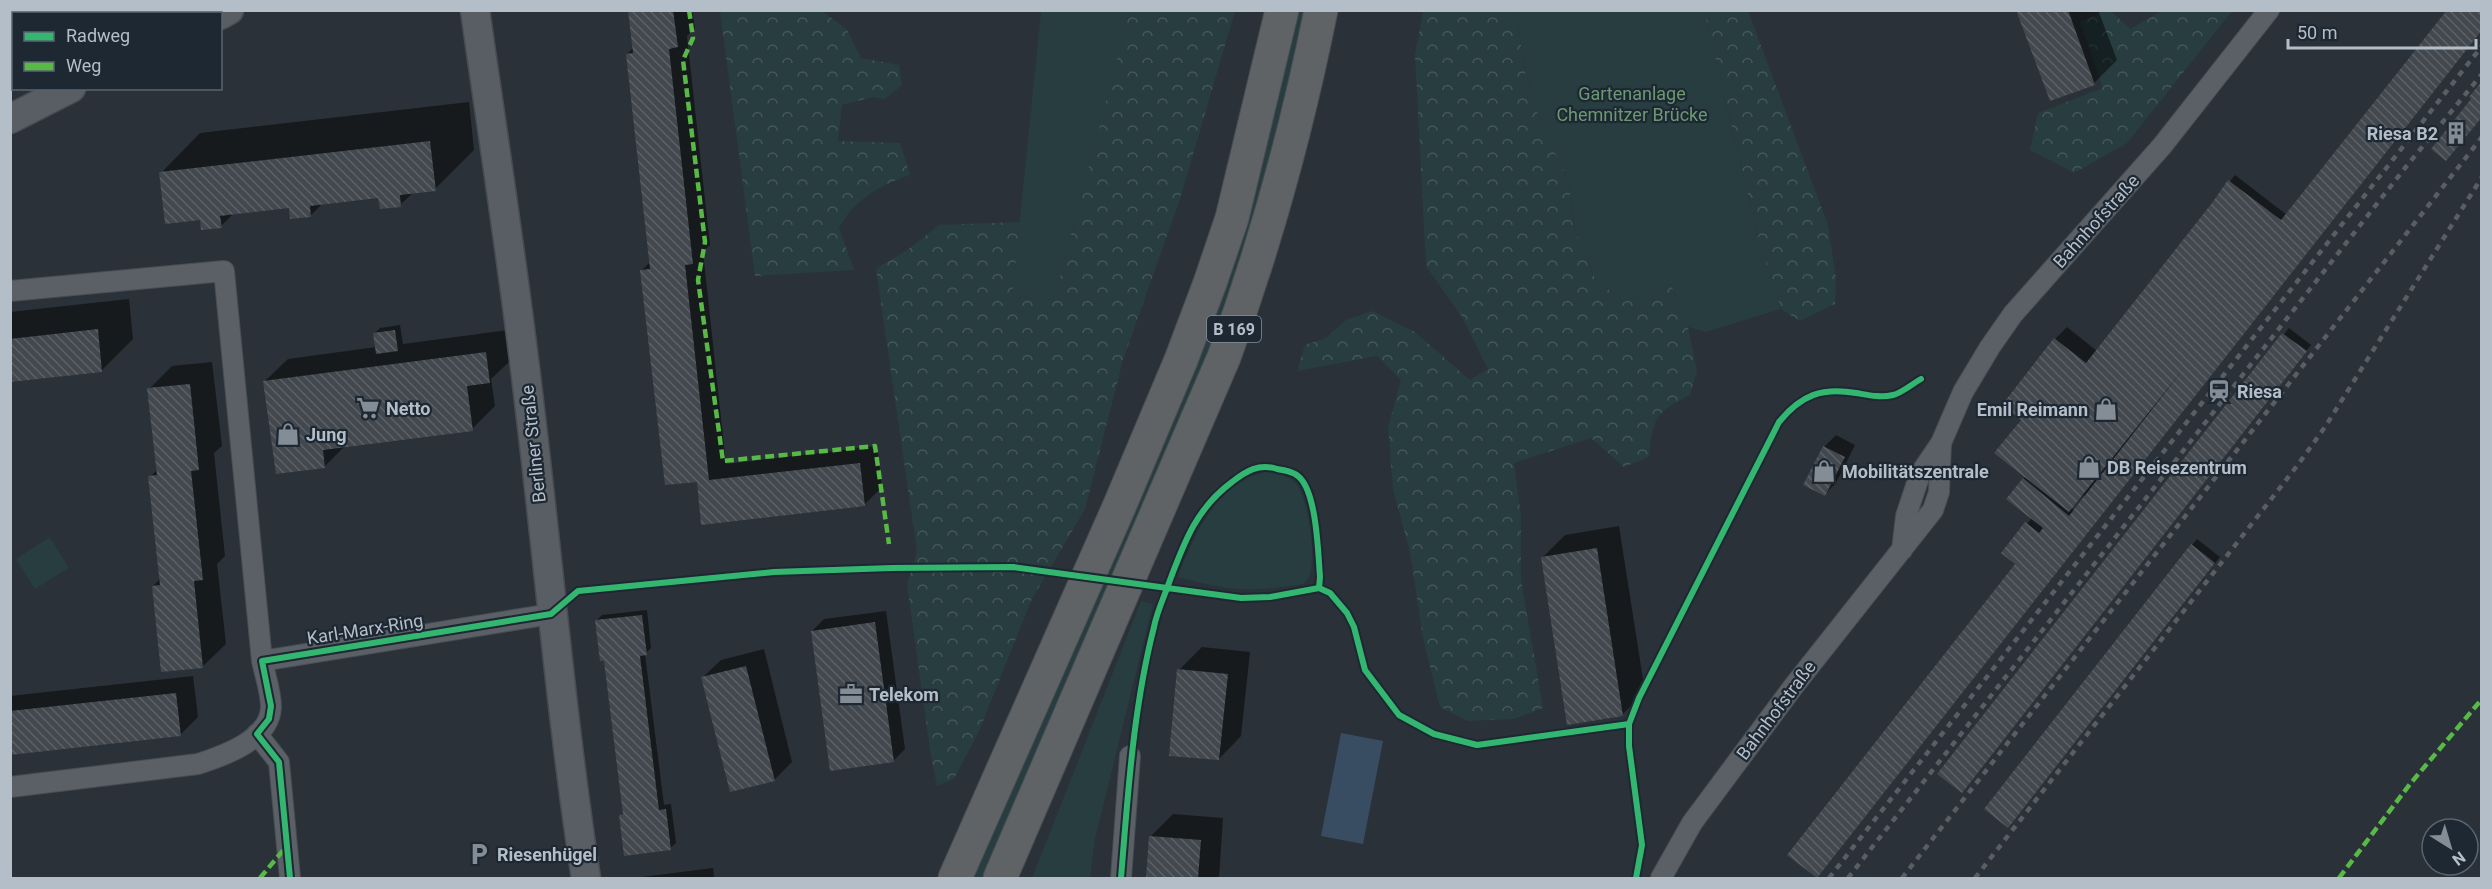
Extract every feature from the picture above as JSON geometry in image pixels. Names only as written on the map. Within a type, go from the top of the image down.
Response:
[{"type":"highway","name":"B 169","points":[[955,879],[1119,507],[1181,360],[1210,283],[1232,218],[1282,10]]},
{"type":"highway","name":"B 169","points":[[1000,879],[1228,346],[1253,278],[1294,135],[1321,10]]},
{"type":"main road","name":"Berliner Straße","points":[[475,10],[509,240],[529,401],[551,614],[586,879]]},
{"type":"main road","points":[[10,119],[67,90]]},
{"type":"street","name":"Bahnhofstraße","points":[[1661,879],[1692,823],[1800,678],[1934,510],[1940,492],[1941,443],[1963,392],[2013,314],[2162,146],[2269,10]]},
{"type":"street","points":[[10,291],[224,271],[262,661],[271,706],[269,719],[246,744],[198,764],[10,787]]},
{"type":"street","name":"Karl-Marx-Ring","points":[[262,661],[551,614]]},
{"type":"street","points":[[256,734],[279,762],[290,879]]},
{"type":"street","points":[[1121,879],[1130,756]]},
{"type":"green space","points":[[1130,10],[1235,11],[1180,199],[1123,360],[1085,509],[1032,599],[979,731],[954,779],[937,786],[907,584],[917,551],[876,269],[910,248],[939,225],[1020,222],[1012,297],[1054,300]]},
{"type":"green space","points":[[2105,10],[2111,11],[2130,29],[2162,11],[2232,11],[2127,143],[2074,173],[2030,150],[2038,113],[2103,88],[2080,22]]},
{"type":"green space","points":[[720,11],[822,11],[847,30],[861,58],[899,65],[902,85],[885,99],[873,97],[842,105],[838,141],[900,143],[910,175],[869,195],[852,209],[839,228],[854,270],[755,276]]},
{"type":"green space","points":[[1041,11],[1130,11],[1054,300],[1012,297]]},
{"type":"green space","points":[[1294,11],[1306,11],[1255,222],[1203,371],[982,878],[969,878],[990,829]]},
{"type":"green space","points":[[1423,11],[1516,11],[1525,72],[1541,124],[1568,180],[1575,230],[1595,279],[1624,302],[1671,284],[1688,327],[1697,371],[1690,395],[1669,407],[1658,418],[1652,433],[1649,457],[1624,467],[1591,438],[1514,463],[1521,516],[1521,580],[1543,708],[1514,719],[1468,721],[1440,707],[1423,638],[1410,552],[1393,489],[1388,427],[1401,380],[1377,356],[1297,371],[1305,345],[1326,338],[1346,320],[1372,311],[1415,332],[1470,380],[1488,369],[1462,317],[1426,266],[1415,54]]},
{"type":"green space","name":"Gartenanlage Chemnitzer Brücke","points":[[1516,11],[1704,11],[1760,244],[1781,309],[1706,332],[1688,327],[1671,284],[1624,302],[1595,279],[1575,230],[1568,180],[1541,124],[1525,72]]},
{"type":"green space","points":[[1704,11],[1748,11],[1828,225],[1836,279],[1835,304],[1800,321],[1781,309],[1760,244]]},
{"type":"green space","points":[[1271,471],[1296,483],[1306,506],[1311,536],[1312,566],[1309,577],[1304,583],[1267,589],[1241,589],[1178,577],[1201,526],[1223,496],[1253,476]]},
{"type":"green space","points":[[50,537],[69,568],[35,589],[16,559]]},
{"type":"green space","points":[[1141,601],[1153,604],[1095,839],[1090,878],[1032,878]]},
{"type":"water","points":[[1341,733],[1383,741],[1363,844],[1321,836]]},
{"type":"building","points":[[628,10],[673,10],[678,47],[669,49],[693,264],[685,265],[709,480],[860,463],[865,506],[701,525],[697,482],[665,485],[640,270],[650,269],[626,54],[633,53]]},
{"type":"building","points":[[2016,10],[2068,10],[2095,85],[2050,101]]},
{"type":"building","points":[[2447,10],[2482,10],[2482,30],[1817,878],[1787,855],[2015,564],[2001,553],[2025,522],[2039,533],[2043,528],[2006,499],[2023,478],[2069,516],[2185,367],[2069,512],[1994,453],[2021,420],[2002,405],[2054,338],[2086,363],[2228,180],[2281,220]]},
{"type":"building","name":"Riesa B2","points":[[2482,81],[2482,117],[2446,161],[2431,149],[2471,99],[2469,97]]},
{"type":"building","points":[[430,141],[436,191],[400,195],[401,207],[380,209],[378,198],[310,206],[311,217],[290,219],[289,208],[220,216],[222,228],[201,230],[200,220],[165,224],[159,172]]},
{"type":"building","points":[[98,329],[102,372],[10,382],[10,339]]},
{"type":"building","points":[[395,330],[398,351],[376,354],[373,333]]},
{"type":"building","points":[[2282,333],[2307,351],[1962,793],[1937,774]]},
{"type":"building","name":"Netto","points":[[486,352],[490,383],[467,386],[473,431],[323,450],[325,468],[276,474],[263,381]]},
{"type":"building","points":[[190,384],[199,470],[191,471],[203,580],[194,581],[203,668],[161,672],[152,586],[160,585],[148,476],[157,475],[147,388]]},
{"type":"building","name":"Mobilitätszentrale","points":[[1823,446],[1845,457],[1825,496],[1803,485]]},
{"type":"building","points":[[2191,544],[2215,563],[2008,828],[1984,809]]},
{"type":"building","points":[[1597,548],[1623,716],[1567,725],[1541,557]]},
{"type":"building","points":[[642,615],[647,655],[640,656],[659,810],[666,809],[671,850],[624,856],[619,815],[623,814],[604,661],[600,661],[595,620]]},
{"type":"building","points":[[875,622],[894,762],[830,771],[811,631]]},
{"type":"building","points":[[746,666],[775,781],[730,792],[701,677]]},
{"type":"building","points":[[1177,669],[1228,674],[1219,760],[1169,756]]},
{"type":"building","points":[[176,693],[181,736],[10,755],[10,711]]},
{"type":"building","points":[[1149,836],[1201,840],[1198,878],[1146,878]]},
{"type":"railway","points":[[1829,878],[2482,46]]},
{"type":"railway","points":[[1848,878],[2405,168],[2482,74]]},
{"type":"railway","points":[[1902,878],[2482,137]]},
{"type":"railway","points":[[1975,878],[2297,466],[2325,427],[2482,177]]},
{"type":"marked path","points":[[689,10],[693,38],[683,60],[705,242],[698,280],[723,461],[875,446],[889,544]]},
{"type":"marked path","points":[[2339,878],[2410,784],[2482,699]]},
{"type":"marked path","points":[[260,878],[286,847]]},
{"type":"cycle path","points":[[1636,878],[1642,845],[1629,746],[1629,724],[1639,698],[1779,422],[1804,399],[1822,392],[1844,391],[1888,396],[1900,392],[1921,379]]},
{"type":"cycle path","points":[[1121,878],[1132,752],[1141,689],[1155,621],[1181,551],[1201,514],[1220,492],[1248,471],[1270,467],[1295,474],[1308,491],[1312,505],[1318,552],[1319,588]]},
{"type":"cycle path","points":[[290,878],[279,762],[257,734],[269,719],[271,706],[262,661],[551,614],[578,591],[774,572],[1013,567],[1241,598],[1270,597],[1319,588],[1330,593],[1347,613],[1354,627],[1365,670],[1399,715],[1434,734],[1477,745],[1629,724]]},
{"type":"place","name":"Riesa B2","points":[[2456,133]]},
{"type":"place","name":"Riesa","points":[[2219,391]]},
{"type":"place","name":"Netto","points":[[368,408]]},
{"type":"place","name":"Emil Reimann","points":[[2106,409]]},
{"type":"place","name":"Jung","points":[[288,434]]},
{"type":"place","name":"DB Reisezentrum","points":[[2089,467]]},
{"type":"place","name":"Mobilitätszentrale","points":[[1824,471]]},
{"type":"place","name":"Telekom","points":[[851,694]]},
{"type":"place","name":"Riesenhügel","points":[[479,854]]}]
